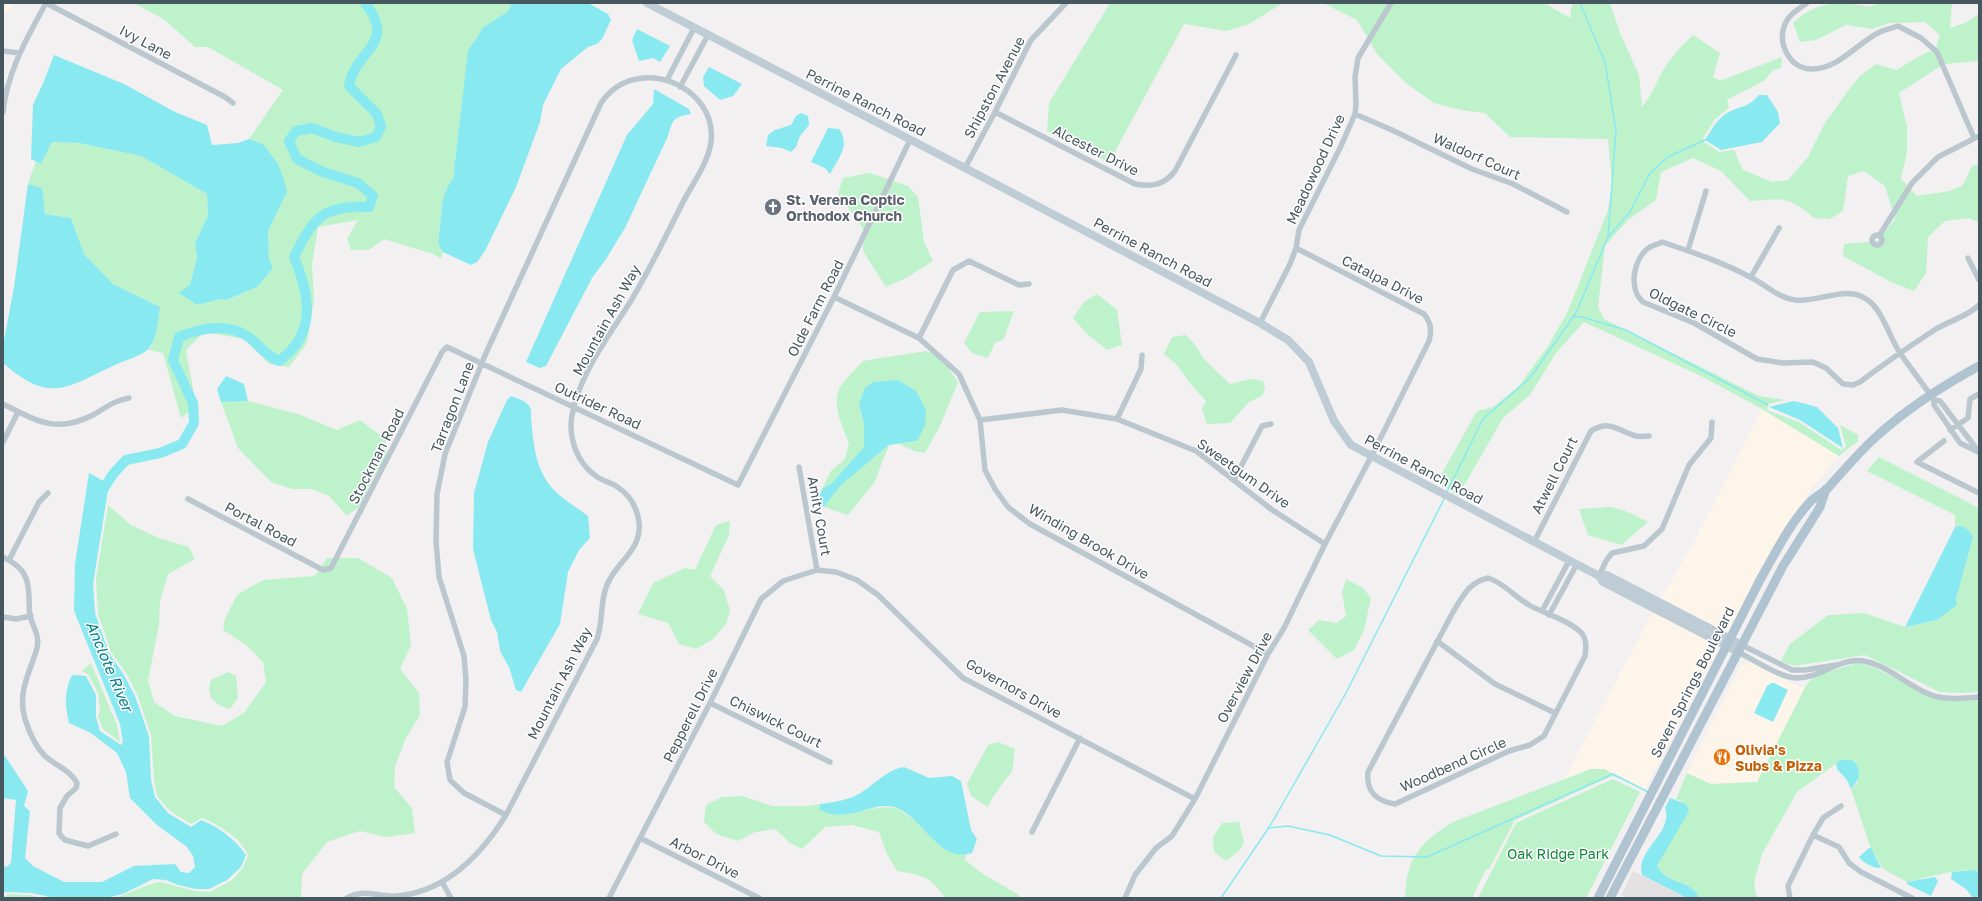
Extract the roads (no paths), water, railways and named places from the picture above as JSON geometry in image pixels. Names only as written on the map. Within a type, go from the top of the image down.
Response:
[{"type":"main road","name":"Seven Springs Boulevard","points":[[1610,898],[1666,789],[1760,596],[1761,578],[1780,545],[1811,500],[1826,489],[1878,435],[1979,366]]},
{"type":"main road","name":"Seven Springs Boulevard","points":[[1598,898],[1660,776],[1735,645],[1792,550],[1820,507],[1826,489]]},
{"type":"main road","points":[[1666,789],[1669,773],[1667,764]]},
{"type":"street","points":[[3,112],[9,83],[19,53],[46,3]]},
{"type":"street","name":"Ivy Lane","points":[[46,3],[225,96],[233,103]]},
{"type":"street","name":"Perrine Ranch Road","points":[[647,3],[1260,323],[1288,340],[1309,362],[1334,421],[1351,445],[1427,487],[1599,576],[1603,582],[1735,645],[1781,674],[1797,678],[1812,675],[1838,664],[1852,661],[1862,661],[1876,665],[1932,695],[1945,698],[1979,697]]},
{"type":"street","name":"Shipston Avenue","points":[[965,168],[996,112],[1031,40],[1066,3]]},
{"type":"street","name":"Meadowood Drive","points":[[1260,323],[1296,248],[1298,230],[1341,146],[1355,114],[1355,72],[1358,58],[1391,3]]},
{"type":"street","points":[[1807,3],[1791,14],[1785,23],[1782,33],[1783,43],[1787,54],[1795,63],[1810,69],[1823,68],[1880,32],[1898,26],[1921,38],[1937,52],[1977,137],[1938,157],[1917,178],[1879,236]]},
{"type":"street","points":[[667,80],[694,28]]},
{"type":"street","points":[[677,85],[708,35]]},
{"type":"street","points":[[3,51],[19,53]]},
{"type":"street","name":"Alcester Drive","points":[[996,112],[1135,184],[1148,186],[1159,184],[1169,179],[1175,171],[1236,55]]},
{"type":"street","name":"Tarragon Lane","points":[[506,816],[464,793],[450,780],[447,762],[465,707],[466,680],[464,656],[439,577],[436,541],[437,494],[444,454],[482,363],[601,103],[617,86],[632,78],[651,77],[667,80],[677,85]]},
{"type":"street","name":"Mountain Ash Way","points":[[347,898],[365,892],[393,896],[410,894],[442,882],[464,868],[480,852],[506,816],[597,639],[600,629],[603,597],[609,579],[632,551],[638,538],[639,523],[636,507],[621,490],[596,476],[582,462],[573,444],[571,423],[574,407],[600,350],[632,299],[708,153],[711,136],[707,114],[697,100],[677,85]]},
{"type":"street","name":"Waldorf Court","points":[[1355,114],[1392,130],[1472,169],[1513,184],[1567,212]]},
{"type":"street","name":"Olde Farm Road","points":[[738,485],[834,297],[910,140]]},
{"type":"street","points":[[1688,250],[1706,191]]},
{"type":"street","points":[[1751,277],[1779,228]]},
{"type":"street","name":"Oldgate Circle","points":[[1900,352],[1860,382],[1853,385],[1843,384],[1826,368],[1813,362],[1783,363],[1758,359],[1694,323],[1643,302],[1637,297],[1633,280],[1642,256],[1650,247],[1662,242],[1688,250],[1751,277],[1775,293],[1796,300],[1849,293],[1861,296],[1869,301],[1875,308],[1900,352],[1933,397]]},
{"type":"street","name":"Catalpa Drive","points":[[1296,248],[1424,314],[1430,325],[1429,341],[1371,457]]},
{"type":"street","points":[[1968,258],[1979,280]]},
{"type":"street","points":[[919,338],[953,270],[969,261],[1019,285],[1029,284]]},
{"type":"street","name":"Winding Brook Drive","points":[[834,297],[919,338],[959,374],[980,420],[985,470],[995,489],[1008,507],[1030,524],[1268,654]]},
{"type":"street","points":[[1900,352],[1938,328],[1971,313],[1979,305]]},
{"type":"street","name":"Outrider Road","points":[[447,347],[738,485]]},
{"type":"street","name":"Stockman Road","points":[[322,570],[331,568],[442,352],[447,347]]},
{"type":"street","points":[[1117,419],[1141,368],[1142,355]]},
{"type":"street","points":[[1950,430],[1968,418],[1970,399],[1979,394]]},
{"type":"street","points":[[1933,397],[1940,401],[1979,453]]},
{"type":"street","points":[[1933,397],[1934,405],[1950,430],[1960,442],[1979,453]]},
{"type":"street","points":[[3,404],[37,421],[50,425],[74,423],[115,401],[129,398]]},
{"type":"street","name":"Sweetgum Drive","points":[[980,420],[1062,410],[1117,419],[1196,451],[1271,509],[1325,544]]},
{"type":"street","points":[[3,442],[18,412]]},
{"type":"street","points":[[1599,576],[1606,561],[1612,553],[1644,546],[1662,529],[1689,465],[1711,438],[1712,422]]},
{"type":"street","points":[[1234,480],[1262,426],[1271,424]]},
{"type":"street","name":"Atwell Court","points":[[1534,542],[1591,431],[1606,425],[1615,426],[1638,437],[1649,436]]},
{"type":"street","points":[[1944,441],[1917,462],[1979,493]]},
{"type":"street","name":"Overview Drive","points":[[1125,898],[1135,875],[1156,848],[1172,836],[1194,799],[1268,654],[1284,628],[1325,544],[1371,457]]},
{"type":"street","name":"Amity Court","points":[[799,467],[817,570]]},
{"type":"street","points":[[48,493],[39,502],[6,559],[17,565],[24,573],[28,586],[30,616],[38,638],[24,684],[24,717],[36,745],[45,755],[63,767],[77,783],[76,788],[62,803],[59,814],[59,833],[64,840],[88,846],[116,834]]},
{"type":"street","name":"Portal Road","points":[[188,499],[322,570]]},
{"type":"street","points":[[1542,611],[1573,563]]},
{"type":"street","points":[[1549,615],[1573,563]]},
{"type":"street","name":"Pepperell Drive","points":[[609,898],[710,703],[761,599],[783,581],[817,570]]},
{"type":"street","name":"Governors Drive","points":[[817,570],[836,572],[857,580],[878,595],[963,678],[1194,799]]},
{"type":"street","name":"Woodbend Circle","points":[[1488,578],[1499,581],[1528,604],[1549,615],[1573,626],[1582,635],[1587,646],[1585,656],[1544,736],[1530,745],[1508,751],[1395,804],[1383,802],[1372,792],[1367,784],[1368,772],[1437,641],[1468,589],[1478,580],[1488,578]]},
{"type":"street","points":[[3,617],[16,619],[30,616]]},
{"type":"street","points":[[1437,641],[1495,684],[1555,713]]},
{"type":"street","name":"Chiswick Court","points":[[710,703],[830,762]]},
{"type":"street","points":[[1032,832],[1080,738]]},
{"type":"street","points":[[1790,898],[1788,886],[1813,836],[1823,818],[1841,806]]},
{"type":"street","points":[[1813,836],[1839,847],[1849,862],[1861,872],[1912,898]]},
{"type":"street","name":"Arbor Drive","points":[[640,838],[759,898]]},
{"type":"street","points":[[442,882],[451,898]]},
{"type":"water","points":[[512,3],[588,3],[608,14],[611,20],[602,39],[597,44],[588,47],[561,69],[543,105],[540,122],[516,187],[485,251],[477,262],[471,265],[443,252],[438,243],[443,199],[448,186],[453,179],[468,51],[480,34],[482,28],[507,12]]},
{"type":"water","points":[[637,29],[670,46],[660,62],[653,58],[639,61],[632,40]]},
{"type":"water","points":[[54,55],[124,84],[175,112],[207,125],[212,145],[238,143],[249,139],[263,144],[278,164],[287,192],[268,231],[269,259],[273,268],[257,287],[227,300],[221,299],[197,305],[179,293],[190,285],[197,258],[195,243],[208,216],[207,194],[141,156],[79,143],[52,142],[41,164],[31,159],[33,105]]},
{"type":"water","points":[[709,67],[742,84],[733,96],[720,100],[704,86],[703,77]]},
{"type":"water","points":[[654,89],[689,109],[691,114],[681,116],[673,122],[668,136],[625,228],[606,259],[592,278],[546,366],[540,368],[526,362],[627,135],[653,104]]},
{"type":"water","points":[[1759,95],[1767,95],[1778,112],[1780,123],[1762,142],[1721,150],[1705,140],[1716,123],[1724,115],[1750,103]]},
{"type":"water","points":[[801,113],[808,116],[809,125],[800,136],[796,147],[791,152],[782,148],[766,146],[768,135],[775,130],[791,125],[796,116]]},
{"type":"water","points":[[828,128],[839,129],[844,141],[844,146],[840,157],[830,174],[825,168],[811,162]]},
{"type":"water","points":[[28,184],[42,188],[45,214],[71,218],[84,254],[113,284],[160,307],[156,334],[152,344],[147,350],[72,385],[59,388],[47,388],[34,384],[20,376],[3,363],[3,346],[14,287]]},
{"type":"water","points":[[226,376],[244,384],[248,401],[221,402],[217,389]]},
{"type":"water","points":[[898,380],[916,391],[926,410],[925,425],[917,441],[889,445],[841,485],[824,507],[817,502],[822,489],[831,484],[864,447],[864,424],[859,404],[865,388],[873,382]]},
{"type":"water","points":[[511,396],[526,403],[530,408],[534,446],[539,466],[549,484],[556,492],[588,516],[590,538],[579,550],[568,572],[560,624],[521,692],[516,690],[509,667],[500,651],[497,632],[491,620],[473,549],[474,493],[488,442],[507,400]]},
{"type":"water","points":[[1794,401],[1817,407],[1838,428],[1843,448],[1800,420],[1769,407]]},
{"type":"water","points":[[89,473],[109,484],[93,584],[95,613],[109,653],[124,675],[135,696],[149,736],[151,780],[155,797],[168,813],[191,827],[201,820],[214,826],[232,839],[246,855],[241,867],[227,880],[209,889],[196,889],[178,885],[166,880],[153,879],[123,894],[106,898],[54,898],[32,893],[3,892],[3,867],[8,866],[11,862],[16,800],[3,798],[3,753],[28,791],[24,806],[30,811],[25,858],[33,866],[64,882],[102,882],[134,866],[175,864],[181,872],[189,873],[195,867],[193,856],[187,847],[157,825],[130,798],[126,772],[117,753],[91,733],[69,723],[66,692],[69,681],[72,675],[86,676],[96,695],[96,717],[100,731],[121,745],[123,742],[120,724],[74,611],[75,564]]},
{"type":"water","points":[[1962,526],[1968,530],[1973,537],[1956,599],[1957,605],[1937,620],[1905,627],[1955,527]]},
{"type":"water","points":[[1771,683],[1788,690],[1773,722],[1754,713],[1767,686]]},
{"type":"water","points":[[1841,760],[1852,760],[1858,767],[1858,778],[1851,789],[1847,780],[1837,769],[1836,763]]},
{"type":"water","points":[[904,767],[929,778],[952,776],[961,781],[971,830],[977,839],[972,853],[961,855],[950,852],[941,846],[906,813],[897,808],[888,806],[879,807],[841,815],[831,814],[820,810],[820,804],[858,795],[887,773]]},
{"type":"water","points":[[1670,798],[1686,804],[1689,811],[1657,866],[1667,877],[1692,889],[1699,898],[1687,898],[1642,875],[1641,866],[1649,849],[1664,826],[1666,817],[1665,808]]},
{"type":"water","points":[[1871,848],[1881,868],[1876,868],[1869,865],[1859,857]]},
{"type":"water","points":[[1974,870],[1979,873],[1979,892],[1977,898],[1973,898],[1966,889],[1951,879],[1952,872]]},
{"type":"water","points":[[1935,877],[1938,881],[1931,896],[1907,884],[1907,882]]},
{"type":"waterway","name":"Anclote River","points":[[101,493],[113,474],[126,460],[160,453],[182,444],[194,423],[193,403],[173,360],[179,337],[206,329],[224,328],[233,330],[250,338],[274,359],[279,361],[300,339],[305,326],[307,313],[306,299],[304,285],[294,257],[307,232],[321,217],[341,208],[369,207],[373,196],[358,183],[323,172],[297,159],[289,141],[296,131],[312,128],[336,137],[359,142],[376,137],[381,126],[377,114],[349,86],[359,63],[376,38],[377,28],[374,17],[365,3]]},
{"type":"waterway","points":[[1447,492],[1483,419],[1530,378],[1576,313],[1608,237],[1616,131],[1605,62],[1580,3]]},
{"type":"waterway","points":[[1608,237],[1630,212],[1650,173],[1668,157],[1705,140]]},
{"type":"waterway","points":[[1573,317],[1582,317],[1626,330],[1768,405]]},
{"type":"waterway","points":[[1221,898],[1270,826],[1346,693],[1445,497]]},
{"type":"waterway","points":[[1268,828],[1288,826],[1330,835],[1381,856],[1427,857],[1613,774],[1648,792]]},
{"type":"place","name":"St. Verena Coptic Orthodox Church","points":[[773,207]]},
{"type":"place","name":"Olivia's Subs & Pizza","points":[[1722,757]]},
{"type":"park label","name":"Oak Ridge Park","points":[[1558,853]]}]
